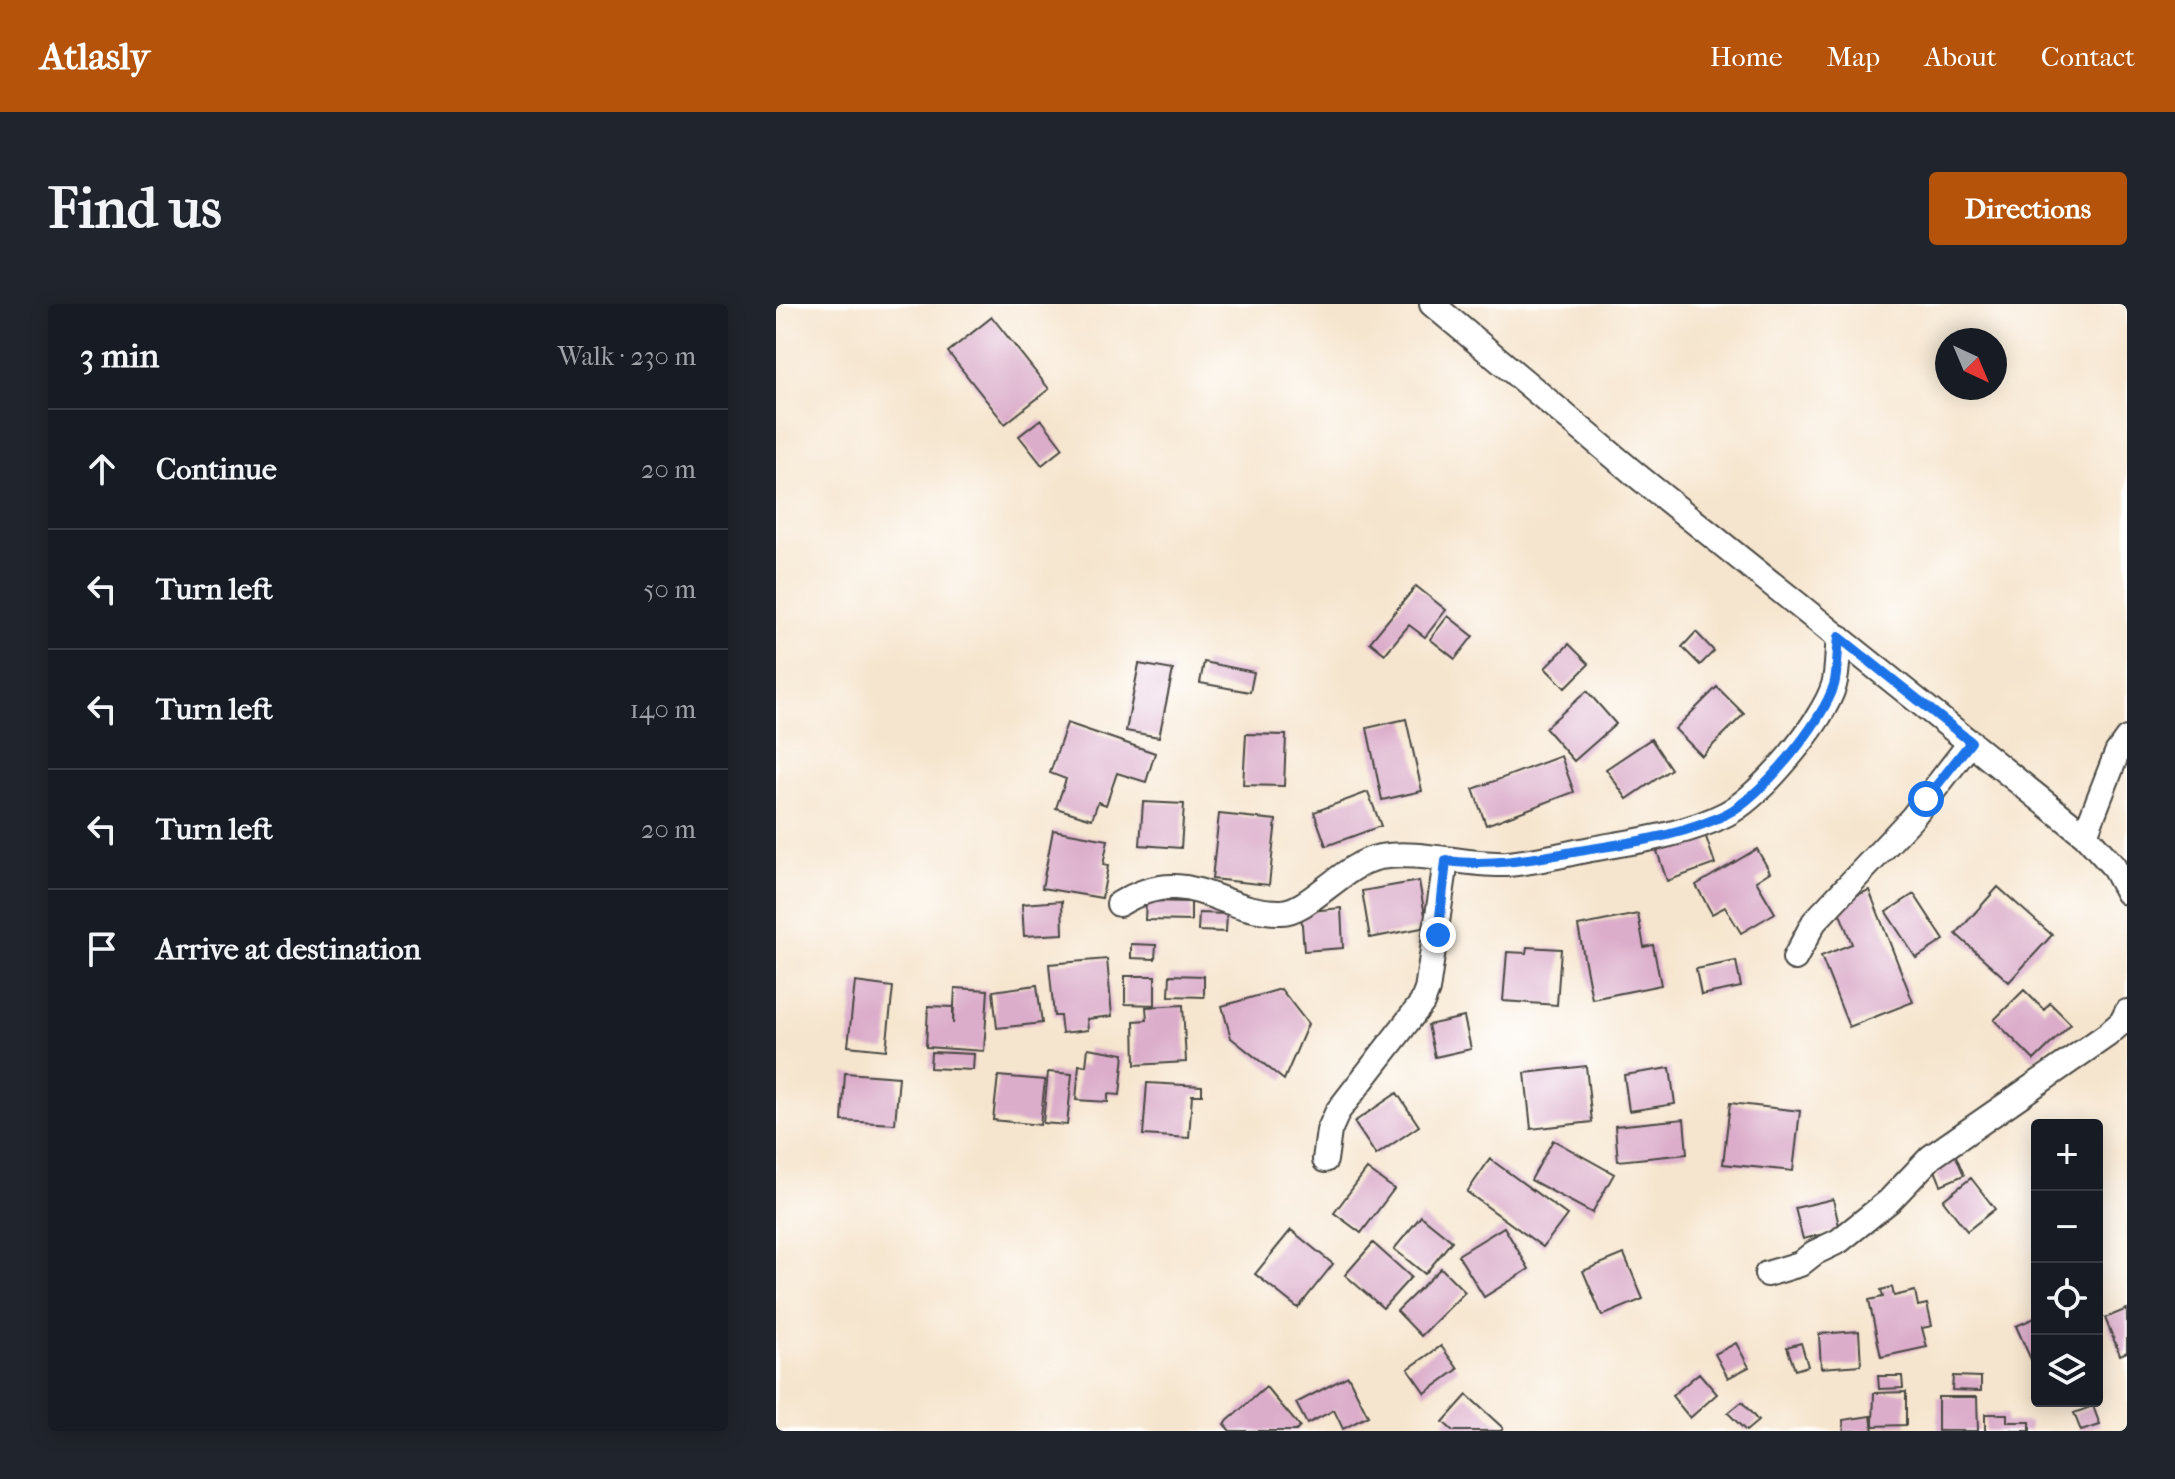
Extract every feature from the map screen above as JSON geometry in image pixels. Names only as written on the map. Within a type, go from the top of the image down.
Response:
[{"type":"street","points":[[1432,304],[1527,386],[2085,835],[2113,866],[2127,892]]},
{"type":"street","points":[[1119,904],[1139,891],[1189,887],[1254,907],[1285,912],[1301,906],[1358,863],[1400,855],[1509,864],[1642,840],[1705,824],[1730,813],[1772,776],[1820,715],[1834,685],[1839,637]]},
{"type":"street","points":[[2085,835],[2117,753],[2127,739]]},
{"type":"street","points":[[1795,958],[1814,922],[1912,818],[1971,742]]},
{"type":"street","points":[[1325,1160],[1329,1131],[1338,1111],[1422,1003],[1427,990],[1446,861]]},
{"type":"street","points":[[1767,1274],[1800,1264],[1839,1241],[1889,1201],[1931,1157],[2107,1035],[2122,1022],[2127,1012]]},
{"type":"building","points":[[992,317],[1049,389],[1005,424],[948,352]]},
{"type":"building","points":[[1041,419],[1063,448],[1042,465],[1019,436]]},
{"type":"building","points":[[1416,586],[1446,610],[1425,637],[1409,625],[1385,654],[1370,642]]},
{"type":"building","points":[[1448,616],[1473,636],[1455,659],[1430,639]]},
{"type":"building","points":[[1696,632],[1714,651],[1700,665],[1682,647]]},
{"type":"building","points":[[1569,644],[1589,664],[1565,688],[1545,668]]},
{"type":"building","points":[[1204,662],[1254,672],[1250,692],[1200,683]]},
{"type":"building","points":[[1139,664],[1173,670],[1159,737],[1126,731]]},
{"type":"building","points":[[1717,687],[1744,714],[1702,756],[1675,729]]},
{"type":"building","points":[[1587,691],[1616,724],[1574,761],[1545,728]]},
{"type":"building","points":[[1406,719],[1422,791],[1382,800],[1367,728]]},
{"type":"building","points":[[1067,723],[1155,753],[1146,782],[1117,773],[1106,805],[1098,802],[1092,819],[1056,808],[1066,779],[1050,773]]},
{"type":"building","points":[[1246,734],[1286,735],[1284,786],[1243,785]]},
{"type":"building","points":[[1651,739],[1671,769],[1627,799],[1606,769]]},
{"type":"building","points":[[1561,756],[1574,792],[1486,825],[1473,789]]},
{"type":"building","points":[[1368,792],[1381,826],[1326,846],[1314,812]]},
{"type":"building","points":[[1143,802],[1184,804],[1181,848],[1140,845]]},
{"type":"building","points":[[1219,814],[1276,820],[1269,885],[1212,879]]},
{"type":"building","points":[[1053,830],[1108,840],[1103,865],[1108,866],[1102,898],[1042,888]]},
{"type":"building","points":[[1705,834],[1715,864],[1667,881],[1657,851]]},
{"type":"building","points":[[1757,849],[1770,872],[1756,881],[1775,913],[1741,933],[1725,907],[1712,914],[1696,885]]},
{"type":"building","points":[[1419,881],[1427,927],[1370,938],[1362,891]]},
{"type":"building","points":[[1998,887],[2052,935],[2009,982],[1956,934]]},
{"type":"building","points":[[1869,890],[1913,1002],[1849,1027],[1821,956],[1852,944],[1836,904]]},
{"type":"building","points":[[1914,894],[1944,940],[1916,958],[1886,912]]},
{"type":"building","points":[[1062,901],[1063,934],[1024,936],[1022,904]]},
{"type":"building","points":[[1146,901],[1191,902],[1191,921],[1145,920]]},
{"type":"building","points":[[1341,908],[1343,948],[1304,951],[1301,912]]},
{"type":"building","points":[[1199,913],[1227,914],[1226,932],[1198,931]]},
{"type":"building","points":[[1638,914],[1644,947],[1653,945],[1661,985],[1592,999],[1578,926]]},
{"type":"building","points":[[1131,944],[1156,945],[1155,959],[1131,958]]},
{"type":"building","points":[[1527,947],[1561,949],[1557,1005],[1503,1001],[1507,952],[1526,953]]},
{"type":"building","points":[[1107,959],[1112,1016],[1087,1019],[1088,1030],[1062,1033],[1060,1016],[1054,1016],[1049,964]]},
{"type":"building","points":[[1736,961],[1741,987],[1701,995],[1696,969]]},
{"type":"building","points":[[1170,975],[1204,976],[1204,997],[1169,996]]},
{"type":"building","points":[[1125,976],[1155,976],[1155,1005],[1125,1004]]},
{"type":"building","points":[[855,982],[893,987],[886,1050],[848,1046]]},
{"type":"building","points":[[1037,985],[1042,1023],[997,1028],[993,991]]},
{"type":"building","points":[[955,988],[988,990],[984,1051],[926,1047],[928,1006],[953,1007],[953,1024]]},
{"type":"building","points":[[1281,989],[1308,1024],[1284,1080],[1231,1038],[1222,1006]]},
{"type":"building","points":[[2024,990],[2044,1010],[2050,1003],[2071,1024],[2034,1060],[1994,1020]]},
{"type":"building","points":[[1183,1005],[1186,1062],[1135,1065],[1134,1021],[1147,1020],[1146,1007]]},
{"type":"building","points":[[1464,1017],[1471,1049],[1435,1057],[1428,1025]]},
{"type":"building","points":[[1088,1048],[1124,1054],[1120,1095],[1108,1094],[1108,1102],[1076,1100],[1079,1065],[1086,1066]]},
{"type":"building","points":[[931,1052],[974,1054],[973,1070],[930,1068]]},
{"type":"building","points":[[1586,1066],[1592,1122],[1531,1129],[1525,1073]]},
{"type":"building","points":[[1670,1068],[1675,1104],[1629,1111],[1624,1075]]},
{"type":"building","points":[[1048,1072],[1072,1074],[1067,1125],[1043,1123]]},
{"type":"building","points":[[845,1073],[899,1077],[895,1124],[842,1121]]},
{"type":"building","points":[[998,1076],[1045,1080],[1040,1125],[993,1120]]},
{"type":"building","points":[[1147,1083],[1202,1086],[1202,1095],[1192,1095],[1189,1138],[1143,1135]]},
{"type":"building","points":[[1397,1093],[1419,1126],[1376,1155],[1354,1122]]},
{"type":"building","points":[[1730,1103],[1800,1111],[1793,1171],[1723,1164]]},
{"type":"building","points":[[1684,1119],[1687,1154],[1618,1161],[1615,1126]]},
{"type":"building","points":[[1553,1140],[1614,1174],[1592,1213],[1531,1180]]},
{"type":"building","points":[[1955,1154],[1964,1175],[1941,1185],[1932,1163]]},
{"type":"building","points":[[1490,1159],[1567,1215],[1543,1247],[1467,1192]]},
{"type":"building","points":[[1367,1169],[1394,1189],[1361,1233],[1334,1213]]},
{"type":"building","points":[[1971,1178],[1995,1209],[1967,1231],[1943,1200]]},
{"type":"building","points":[[1833,1199],[1840,1230],[1803,1239],[1795,1208]]},
{"type":"building","points":[[1421,1216],[1452,1241],[1425,1274],[1394,1249]]},
{"type":"building","points":[[1504,1227],[1529,1269],[1484,1297],[1458,1255]]},
{"type":"building","points":[[1291,1230],[1333,1264],[1298,1308],[1255,1274]]},
{"type":"building","points":[[1373,1243],[1411,1277],[1383,1308],[1345,1275]]},
{"type":"building","points":[[1624,1254],[1643,1299],[1602,1316],[1583,1271]]},
{"type":"building","points":[[1441,1268],[1465,1292],[1421,1336],[1397,1311]]},
{"type":"building","points":[[1892,1287],[1894,1296],[1915,1291],[1918,1306],[1927,1304],[1932,1326],[1922,1328],[1927,1347],[1881,1357],[1869,1300],[1883,1297],[1881,1290]]},
{"type":"building","points":[[2127,1309],[2127,1352],[2120,1355],[2105,1318]]},
{"type":"building","points":[[2031,1320],[2031,1360],[2016,1326]]},
{"type":"building","points":[[1859,1331],[1861,1365],[1821,1368],[1819,1334]]},
{"type":"building","points":[[1736,1343],[1749,1367],[1728,1378],[1715,1354]]},
{"type":"building","points":[[1801,1343],[1808,1366],[1795,1370],[1787,1347]]},
{"type":"building","points":[[1441,1346],[1458,1369],[1425,1393],[1408,1369]]},
{"type":"building","points":[[1699,1373],[1717,1394],[1690,1418],[1672,1396]]},
{"type":"building","points":[[1348,1376],[1368,1416],[1343,1429],[1334,1410],[1307,1424],[1296,1403]]},
{"type":"building","points":[[1878,1376],[1902,1376],[1903,1388],[1879,1389]]},
{"type":"building","points":[[1953,1376],[1981,1377],[1981,1391],[1952,1390]]},
{"type":"building","points":[[1266,1387],[1300,1427],[1296,1431],[1230,1431],[1224,1424]]},
{"type":"building","points":[[1906,1392],[1906,1425],[1873,1426],[1874,1393]]},
{"type":"building","points":[[1467,1395],[1503,1428],[1501,1431],[1453,1431],[1443,1422]]},
{"type":"building","points":[[1938,1397],[1977,1397],[1978,1431],[1938,1431]]},
{"type":"building","points":[[1742,1402],[1758,1421],[1746,1431],[1728,1413]]},
{"type":"building","points":[[2093,1407],[2100,1425],[2081,1431],[2074,1413]]},
{"type":"building","points":[[1985,1414],[2007,1414],[2007,1422],[2030,1422],[2030,1431],[1985,1431]]},
{"type":"building","points":[[1871,1416],[1873,1431],[1844,1431],[1843,1420]]},
{"type":"route","points":[[1438,935],[1446,861],[1509,864],[1642,840],[1705,824],[1730,813],[1772,776],[1820,715],[1834,685],[1839,637],[1971,742],[1926,799]]}]
